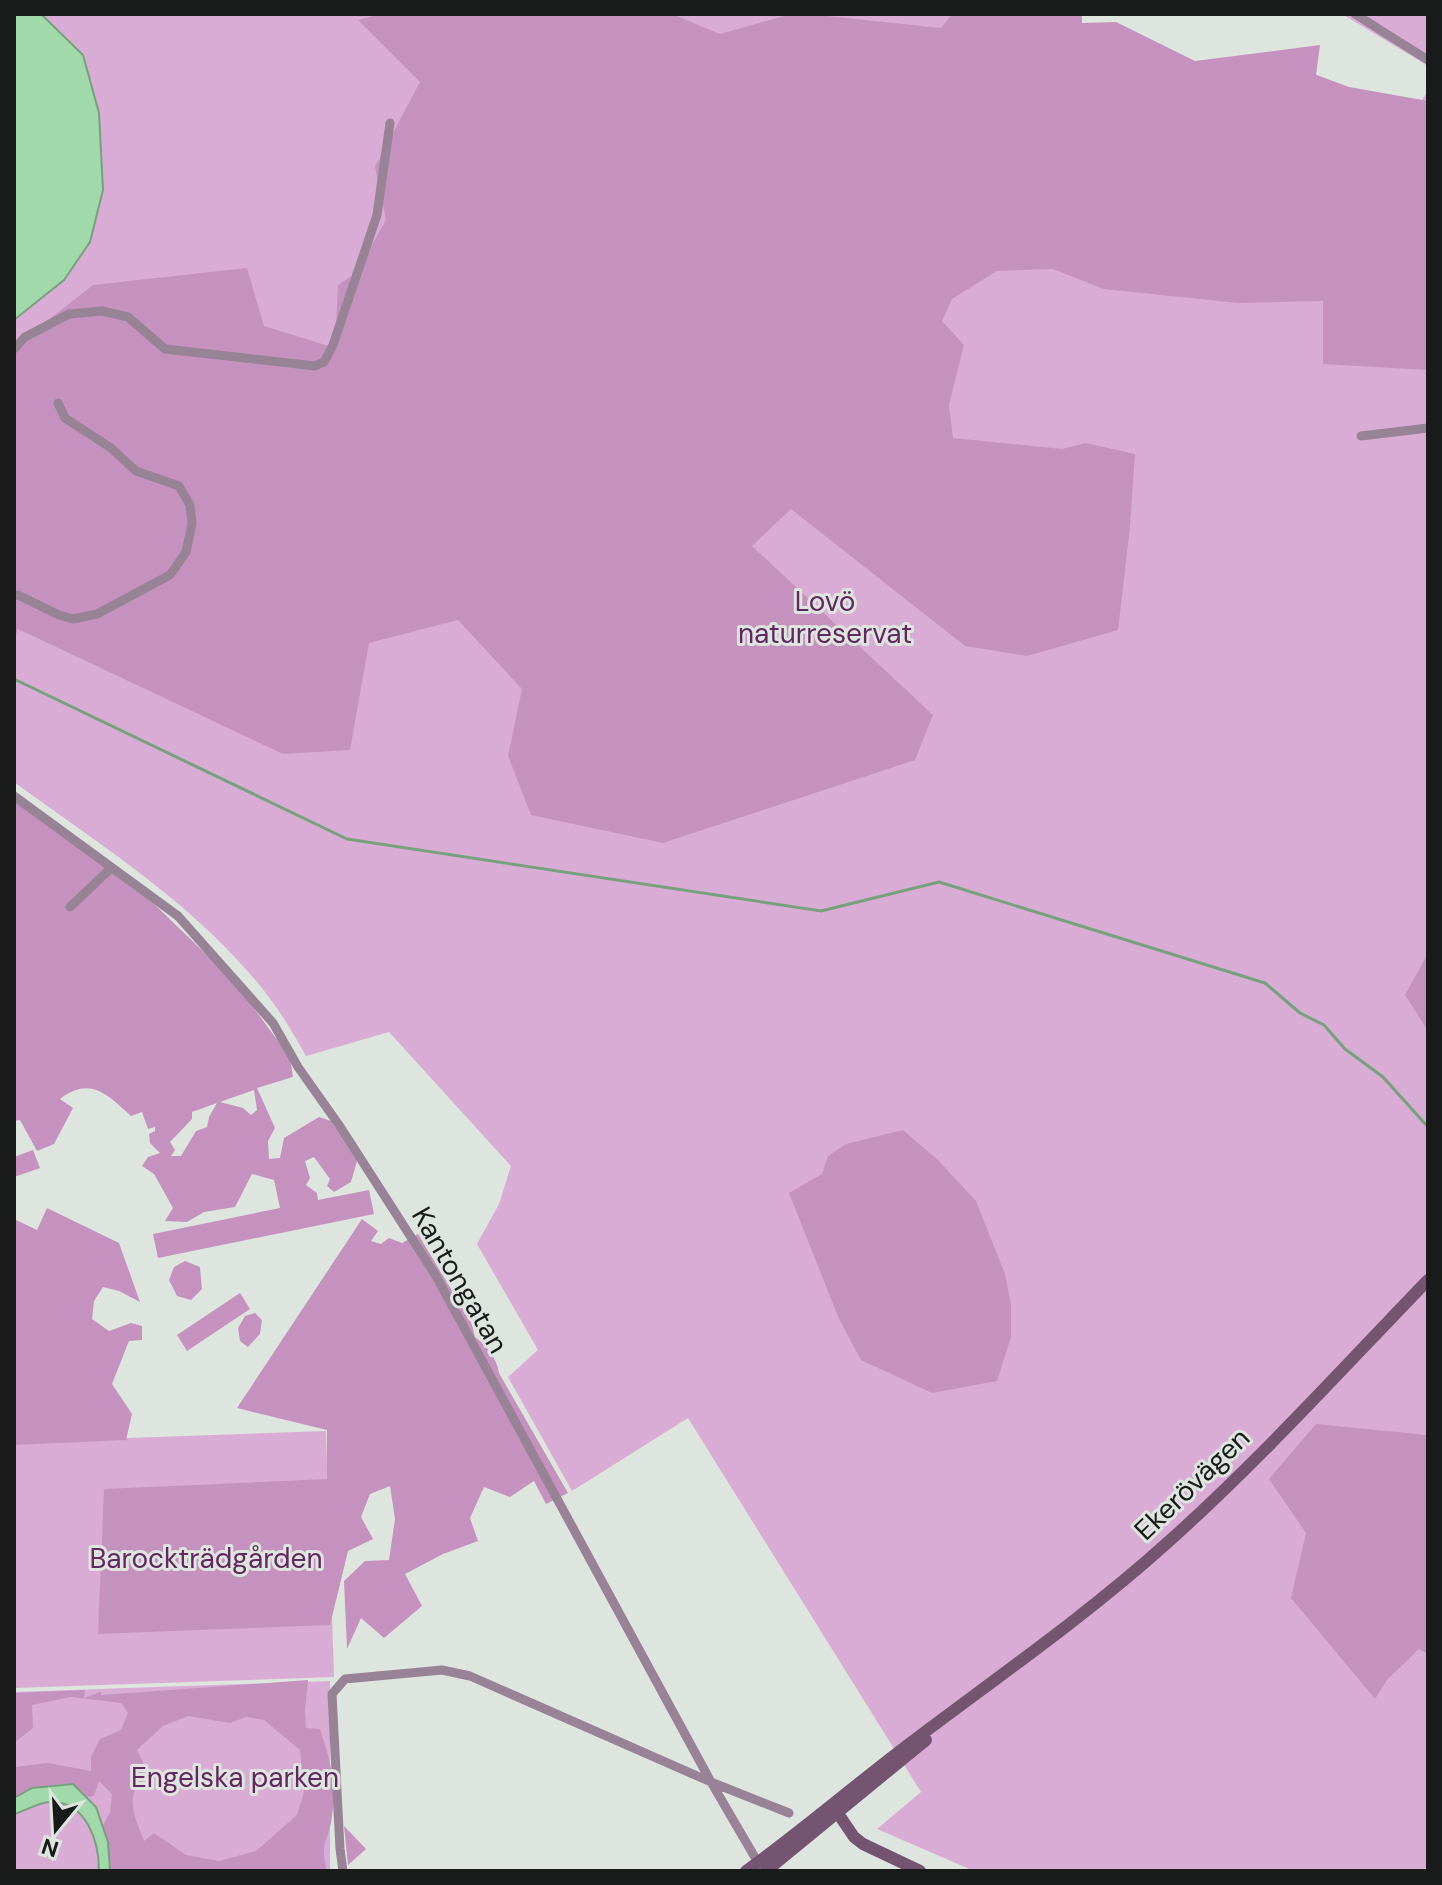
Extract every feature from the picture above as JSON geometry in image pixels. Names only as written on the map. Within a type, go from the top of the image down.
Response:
[{"type":"main road","name":"Ekerövägen","points":[[746,1871],[762,1868],[836,1810],[900,1751],[970,1701],[1109,1591],[1201,1512],[1428,1280]]},
{"type":"main road","points":[[836,1810],[863,1844],[920,1871]]},
{"type":"street","points":[[1355,14],[1428,60]]},
{"type":"street","points":[[14,349],[25,337],[69,314],[102,311],[128,317],[165,349],[315,366],[324,362],[333,345],[377,215],[390,123]]},
{"type":"street","points":[[14,596],[73,619],[97,614],[170,575],[186,552],[192,524],[190,505],[179,486],[136,471],[111,448],[65,418],[58,403]]},
{"type":"street","points":[[1361,436],[1428,428]]},
{"type":"street","name":"Kantongatan","points":[[14,796],[178,916],[273,1023],[298,1067],[436,1276],[711,1782],[762,1868]]},
{"type":"street","points":[[70,907],[110,869]]},
{"type":"street","points":[[343,1871],[332,1694],[345,1679],[442,1670],[470,1676],[789,1813]]},
{"type":"green space","name":"Lovö naturreservat","points":[[14,14],[1045,14],[1195,64],[1315,74],[1350,88],[1407,123],[1428,91],[1428,1871],[974,1871],[877,1829],[921,1792],[688,1418],[572,1491],[508,1377],[538,1350],[477,1244],[499,1204],[511,1166],[389,1032],[306,1056],[259,984],[197,920],[138,872],[14,782]]},
{"type":"green space","points":[[381,14],[672,14],[720,34],[791,14],[941,28],[952,14],[1082,14],[1082,23],[1116,22],[1195,61],[1320,45],[1316,75],[1349,87],[1428,101],[1428,370],[1323,364],[1323,301],[1238,303],[1104,289],[1053,269],[997,271],[952,299],[942,321],[964,345],[949,405],[953,438],[1062,449],[1086,443],[1135,454],[1118,630],[1027,656],[965,646],[791,509],[752,546],[933,715],[915,760],[663,843],[531,815],[508,756],[522,689],[458,620],[369,643],[350,750],[283,754],[18,629],[14,639],[14,347],[93,285],[247,268],[264,326],[335,348],[338,285],[356,273],[386,220],[375,167],[420,82],[358,20]]},
{"type":"green space","points":[[1342,14],[1428,14],[1428,66]]},
{"type":"green space","points":[[14,800],[153,903],[235,982],[275,1037],[289,1050],[293,1077],[257,1088],[275,1128],[268,1141],[269,1159],[280,1158],[284,1138],[319,1117],[331,1121],[357,1161],[351,1182],[334,1192],[327,1186],[330,1179],[314,1157],[305,1161],[310,1178],[306,1185],[317,1193],[318,1200],[369,1190],[374,1214],[158,1258],[153,1234],[280,1208],[274,1180],[252,1174],[235,1207],[204,1212],[187,1222],[165,1221],[173,1208],[154,1174],[142,1166],[148,1157],[160,1153],[150,1143],[149,1134],[155,1131],[155,1127],[148,1129],[142,1112],[131,1116],[106,1095],[89,1088],[71,1092],[60,1099],[73,1108],[54,1144],[37,1151],[20,1120],[14,1121]],"holes":[[[254,1090],[257,1110],[251,1115],[243,1108],[220,1102]],[[217,1103],[207,1127],[196,1131],[181,1156],[171,1156],[175,1150],[170,1142],[192,1119],[192,1112]]]},
{"type":"green space","points":[[1428,953],[1428,1031],[1405,995]]},
{"type":"green space","points":[[903,1130],[938,1160],[976,1201],[1005,1274],[1011,1304],[1011,1337],[997,1381],[932,1393],[861,1360],[839,1319],[789,1193],[822,1174],[828,1156],[846,1144]]},
{"type":"green space","points":[[33,1150],[40,1168],[14,1177],[14,1157]]},
{"type":"green space","points":[[47,1208],[119,1243],[140,1302],[103,1287],[94,1301],[92,1319],[109,1331],[131,1323],[142,1326],[142,1340],[129,1341],[112,1384],[132,1414],[126,1440],[14,1445],[14,1219],[37,1230]]},
{"type":"green space","points":[[362,1219],[378,1231],[371,1241],[381,1244],[389,1238],[402,1243],[418,1234],[472,1324],[475,1337],[493,1357],[499,1373],[568,1493],[546,1504],[534,1481],[510,1497],[484,1487],[470,1518],[478,1541],[443,1554],[405,1574],[422,1606],[384,1638],[361,1618],[347,1649],[344,1581],[365,1561],[389,1560],[395,1519],[390,1486],[370,1494],[361,1517],[373,1539],[348,1551],[330,1625],[98,1634],[104,1489],[327,1479],[327,1430],[237,1408]]},
{"type":"green space","points":[[185,1261],[200,1267],[202,1289],[191,1300],[177,1296],[169,1280],[174,1267]]},
{"type":"green space","points":[[240,1293],[250,1309],[187,1351],[177,1335]]},
{"type":"green space","points":[[255,1313],[262,1320],[260,1334],[248,1347],[240,1341],[238,1328],[245,1316]]},
{"type":"green space","points":[[1316,1424],[1428,1435],[1428,1654],[1419,1649],[1387,1680],[1375,1699],[1291,1598],[1306,1533],[1269,1479]]},
{"type":"green space","name":"Barockträdgården","points":[[326,1431],[334,1677],[14,1688],[14,1442]]},
{"type":"green space","points":[[308,1680],[306,1728],[320,1729],[333,1782],[331,1825],[324,1847],[327,1871],[106,1871],[100,1831],[110,1812],[112,1794],[99,1781],[94,1796],[14,1804],[14,1767],[48,1763],[91,1771],[91,1757],[100,1739],[121,1730],[128,1713],[121,1703],[71,1697],[32,1705],[33,1728],[14,1743],[14,1693],[85,1690],[84,1698],[101,1692],[101,1695]],"holes":[[[188,1716],[230,1723],[246,1717],[264,1720],[300,1750],[304,1792],[297,1815],[256,1851],[219,1861],[186,1855],[154,1833],[144,1841],[133,1809],[134,1794],[143,1780],[143,1762],[137,1750],[163,1726]]]},
{"type":"green space","name":"Engelska parken","points":[[330,1681],[330,1871],[14,1871],[14,1692]]},
{"type":"green space","points":[[344,1826],[366,1849],[348,1865]]},
{"type":"shaded area","points":[[14,14],[41,14],[83,55],[99,113],[103,190],[90,242],[64,280],[14,320]]},
{"type":"shaded area","points":[[73,1784],[96,1807],[108,1842],[110,1871],[99,1871],[93,1836],[82,1816],[73,1808],[63,1803],[46,1802],[14,1814],[14,1798],[32,1788]]},
{"type":"waterway","points":[[14,679],[347,839],[821,911],[939,882],[1265,983],[1300,1013],[1324,1025],[1345,1049],[1383,1077],[1428,1127]]}]
